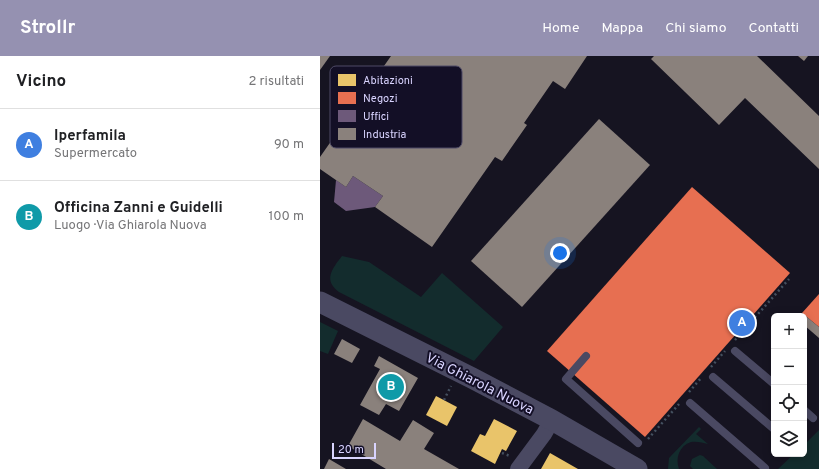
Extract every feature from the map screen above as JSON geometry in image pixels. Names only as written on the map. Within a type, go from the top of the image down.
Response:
[{"type":"street","name":"Via Ghiarola Nuova","points":[[320,302],[455,369],[552,420],[637,469]]},
{"type":"street","points":[[518,469],[544,434],[552,420]]},
{"type":"lane","points":[[734,347],[771,381]]},
{"type":"lane","points":[[586,356],[566,379],[638,443]]},
{"type":"lane","points":[[713,377],[771,426]]},
{"type":"lane","points":[[690,403],[765,468]]},
{"type":"lane","points":[[807,413],[813,418]]},
{"type":"path","points":[[734,347],[788,279]]},
{"type":"path","points":[[686,395],[727,349]]},
{"type":"path","points":[[444,400],[453,382]]},
{"type":"path","points":[[648,439],[682,400]]},
{"type":"green space","points":[[342,256],[369,262],[421,297],[442,273],[503,327],[474,361],[339,292],[334,288],[330,279],[332,270]]},
{"type":"green space","points":[[320,322],[338,331],[328,354],[320,351]]},
{"type":"green space","points":[[699,427],[701,429],[696,434],[708,444],[691,442],[687,444],[679,453],[679,469],[668,469],[669,458]]},
{"type":"green space","points":[[819,430],[819,469],[778,469],[791,457],[807,457],[807,442]]},
{"type":"green space","points":[[700,455],[717,469],[693,469],[690,466],[692,459]]},
{"type":"building: Abitazioni","points":[[436,396],[457,407],[447,426],[426,415]]},
{"type":"building: Abitazioni","points":[[494,419],[517,431],[506,451],[502,449],[495,464],[471,451],[480,434],[485,436]]},
{"type":"building: Abitazioni","points":[[550,453],[578,469],[541,469]]},
{"type":"building: Negozi","points":[[692,187],[790,273],[645,437],[547,351]]},
{"type":"building: Negozi","points":[[819,294],[819,327],[807,317],[807,313],[802,313]]},
{"type":"building: Uffici","points":[[353,176],[383,196],[375,207],[346,211],[334,202],[336,180],[346,187]]},
{"type":"building: Industria","points":[[320,56],[330,56],[320,70]]},
{"type":"building: Industria","points":[[391,56],[587,56],[565,89],[553,81],[524,123],[527,125],[502,161],[495,157],[432,247],[375,207],[383,196],[353,176],[346,187],[320,169],[320,157],[330,143],[330,148],[462,148],[462,66],[384,66]]},
{"type":"building: Industria","points":[[654,56],[757,56],[819,116],[819,169],[745,98],[719,125],[651,59]]},
{"type":"building: Industria","points":[[798,56],[808,56],[804,61]]},
{"type":"building: Industria","points":[[599,119],[650,165],[522,307],[471,261]]},
{"type":"building: Industria","points":[[807,317],[819,327],[819,338],[807,328]]},
{"type":"building: Industria","points":[[342,339],[360,349],[352,363],[334,354]]},
{"type":"building: Industria","points":[[379,356],[418,378],[399,411],[386,404],[379,415],[360,405],[380,369],[374,366]]},
{"type":"building: Industria","points":[[363,419],[400,441],[413,420],[434,433],[424,449],[459,469],[386,469],[348,446]]},
{"type":"building: Industria","points":[[329,459],[346,469],[324,469]]},
{"type":"place","name":"Iperfamila","points":[[742,323]]},
{"type":"place","name":"Officina Zanni e Guidelli","points":[[391,387]]}]
